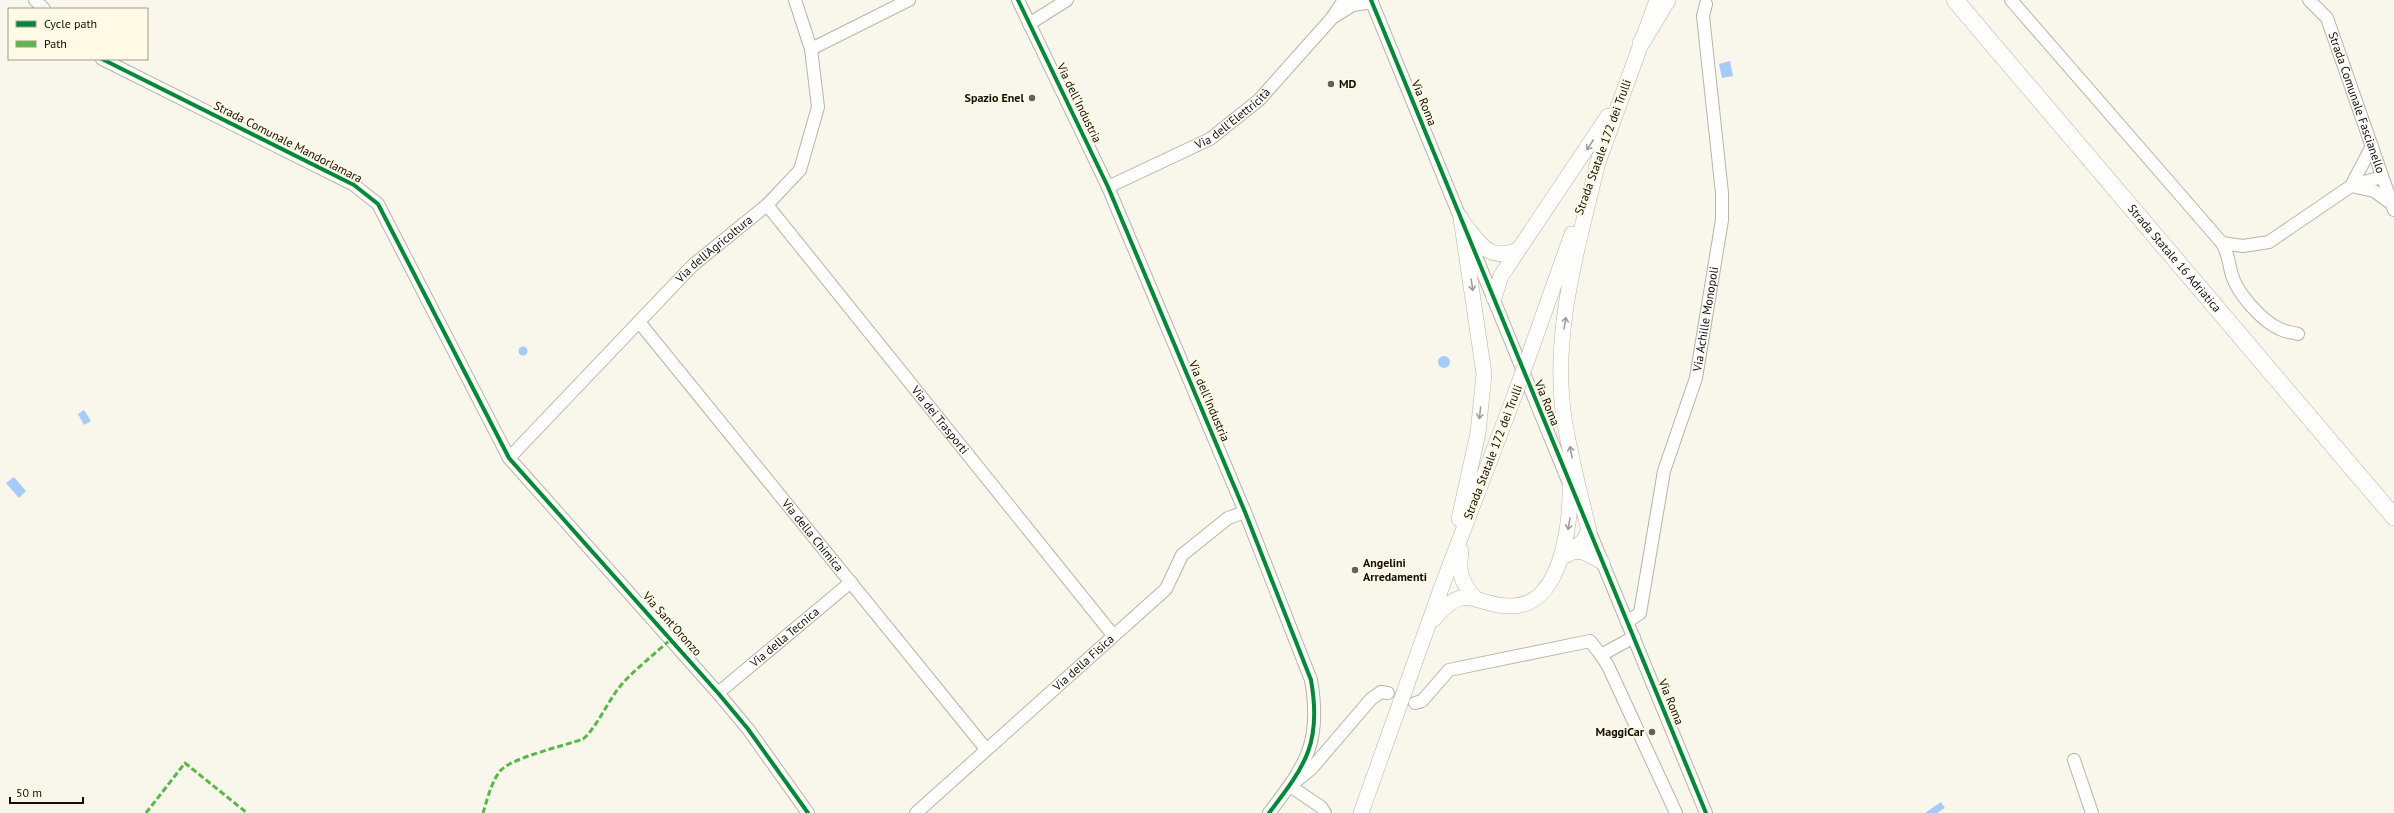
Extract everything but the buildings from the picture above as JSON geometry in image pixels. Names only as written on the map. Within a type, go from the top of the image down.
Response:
[{"type":"highway","points":[[1641,42],[1666,0]]},
{"type":"highway","name":"Strada Statale 16 Adriatica","points":[[1960,3],[2394,499]]},
{"type":"highway","name":"Strada Statale 16 Adriatica","points":[[1960,3],[2394,517]]},
{"type":"main road","name":"Strada Statale 172 dei Trulli","points":[[1361,813],[1427,627],[1514,397],[1657,0]]},
{"type":"main road","points":[[1494,298],[1501,276],[1594,139],[1625,87]]},
{"type":"main road","points":[[1565,556],[1583,541],[1589,531],[1564,418],[1561,374],[1564,328],[1576,253],[1599,158]]},
{"type":"main road","points":[[1461,218],[1484,248],[1494,254],[1506,254],[1518,250]]},
{"type":"main road","points":[[1442,586],[1478,433],[1484,374],[1461,218]]},
{"type":"main road","points":[[1427,627],[1446,604],[1460,598],[1474,597],[1496,604],[1513,606],[1531,601],[1544,591],[1552,581],[1565,556],[1571,513],[1570,486]]},
{"type":"main road","points":[[1464,526],[1458,569],[1464,586],[1474,597]]},
{"type":"main road","points":[[1565,556],[1584,551],[1602,562]]},
{"type":"street","points":[[35,0],[43,8]]},
{"type":"street","name":"Via dell'Agricoltura","points":[[509,458],[693,265],[767,205],[800,170],[818,107],[811,49],[795,0]]},
{"type":"street","points":[[811,49],[909,0]]},
{"type":"street","name":"Via dell'Industria","points":[[1018,0],[1108,188],[1245,512],[1311,680],[1316,705],[1315,733],[1306,757],[1290,786],[1269,813]]},
{"type":"street","points":[[1029,24],[1067,0]]},
{"type":"street","name":"Via dell'Elettricità","points":[[1108,188],[1210,139],[1259,100],[1332,18],[1344,0]]},
{"type":"street","points":[[2011,0],[2222,243],[2229,254],[2232,276],[2236,286],[2262,318],[2280,330],[2298,334]]},
{"type":"street","name":"Strada Comunale Fascianello","points":[[2310,0],[2327,18],[2393,207]]},
{"type":"street","name":"Via dell'Elettricità","points":[[1332,18],[1353,5],[1371,1]]},
{"type":"street","name":"Via Roma","points":[[1371,1],[1706,813]]},
{"type":"street","name":"Via Achille Monopoli","points":[[1628,622],[1640,614],[1664,471],[1696,378],[1722,220],[1722,193],[1703,16],[1706,4]]},
{"type":"street","name":"Strada Comunale Mandorlamara","points":[[104,60],[354,185],[378,204],[509,458]]},
{"type":"street","points":[[2351,186],[2372,146]]},
{"type":"street","points":[[2222,243],[2243,246],[2269,242],[2351,186],[2382,177]]},
{"type":"street","points":[[2351,186],[2374,190],[2393,207]]},
{"type":"street","name":"Via dei Trasporti","points":[[767,205],[1113,634]]},
{"type":"street","name":"Via della Chimica","points":[[639,322],[986,749]]},
{"type":"street","name":"Via Sant'Oronzo","points":[[509,458],[718,692],[748,729],[808,813]]},
{"type":"street","name":"Via della Fisica","points":[[916,813],[1113,634],[1166,589],[1182,555],[1228,518],[1245,512]]},
{"type":"street","name":"Via della Tecnica","points":[[718,692],[851,582]]},
{"type":"street","points":[[1601,655],[1634,637]]},
{"type":"street","points":[[1415,703],[1422,702],[1449,670],[1590,641],[1608,666],[1676,813]]},
{"type":"street","points":[[1325,813],[1321,807],[1290,786],[1312,768],[1371,699],[1381,692],[1388,693]]},
{"type":"street","points":[[1315,733],[1332,744]]},
{"type":"street","points":[[2074,760],[2092,813]]},
{"type":"water","points":[[1730,61],[1733,76],[1722,78],[1719,64]]},
{"type":"water","points":[[523,346],[528,351],[523,356],[518,351]]},
{"type":"water","points":[[1444,356],[1448,358],[1450,362],[1448,366],[1444,368],[1440,366],[1438,362],[1440,358]]},
{"type":"water","points":[[84,410],[91,421],[84,425],[78,414]]},
{"type":"water","points":[[14,477],[26,491],[19,498],[6,483]]},
{"type":"water","points":[[1941,802],[1945,808],[1937,813],[1925,813]]},
{"type":"marked path","points":[[483,813],[492,785],[501,770],[507,765],[528,756],[583,739],[592,730],[623,683],[672,638]]},
{"type":"marked path","points":[[146,813],[185,763],[247,813]]},
{"type":"cycle path","points":[[1018,0],[1108,187],[1245,512],[1311,680],[1314,702],[1314,720],[1308,752],[1293,781],[1269,813]]},
{"type":"cycle path","points":[[1371,0],[1706,813]]},
{"type":"cycle path","points":[[104,60],[354,185],[378,204],[509,458],[718,693],[748,729],[808,813]]},
{"type":"place","name":"MD","points":[[1331,84]]},
{"type":"place","name":"Spazio Enel","points":[[1032,98]]},
{"type":"place","name":"Angelini Arredamenti","points":[[1355,570]]},
{"type":"place","name":"MaggiCar","points":[[1652,732]]}]
